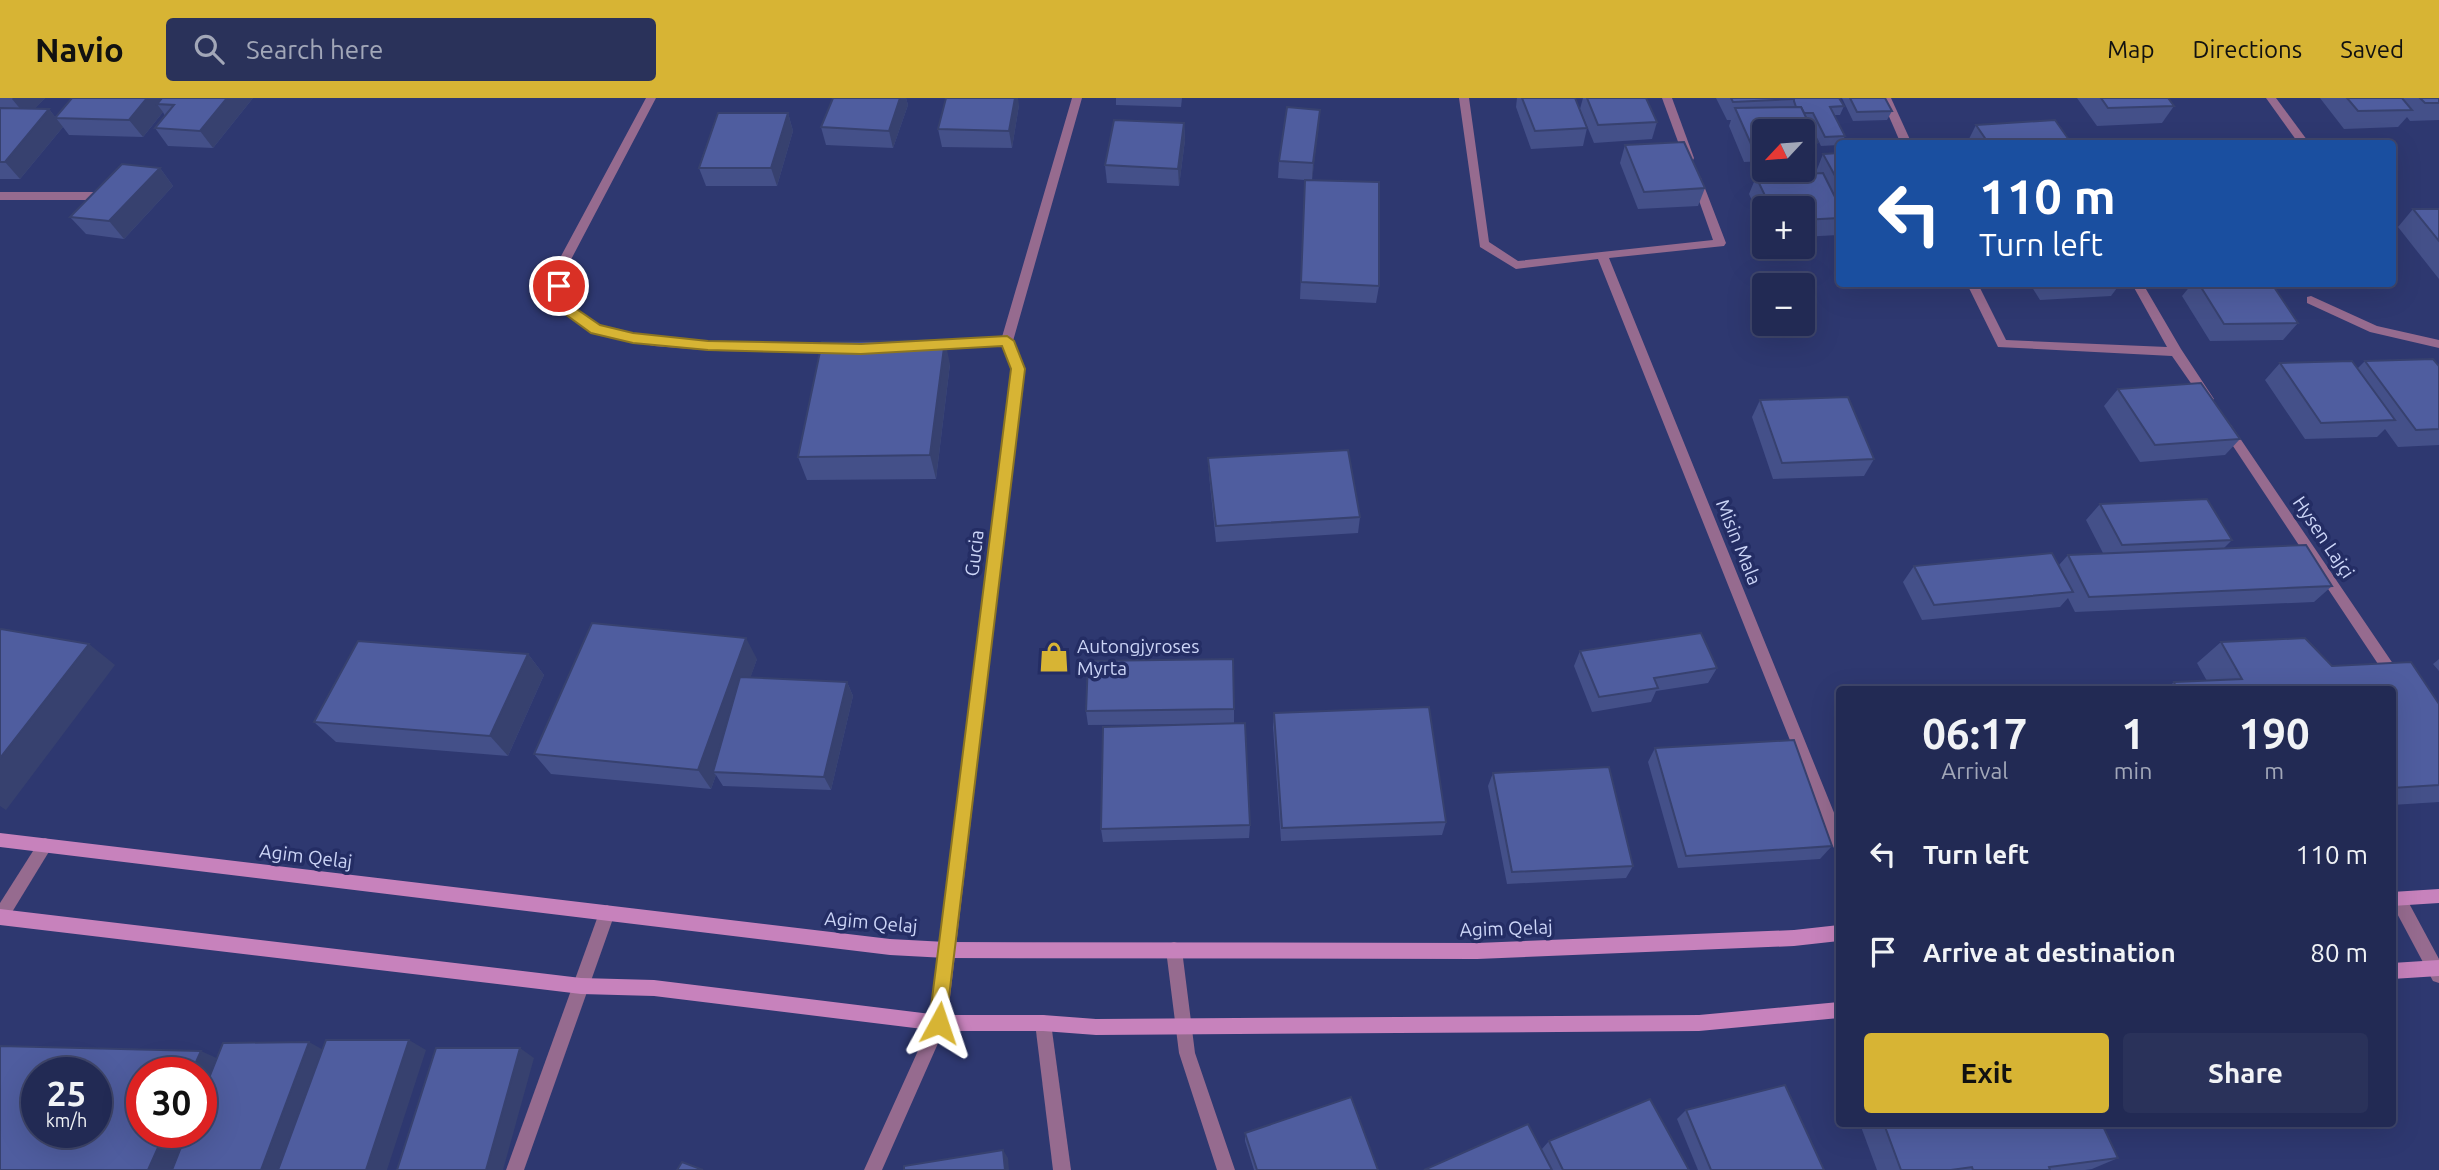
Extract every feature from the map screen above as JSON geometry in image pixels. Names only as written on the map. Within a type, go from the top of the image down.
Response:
[{"type":"main road","name":"Agim Qelaj","points":[[0,840],[890,947],[946,950],[1477,951],[1794,938],[1836,933]]},
{"type":"main road","points":[[2396,899],[2439,896]]},
{"type":"main road","points":[[0,917],[581,986],[654,988],[939,1023],[1043,1023],[1096,1027],[1699,1023],[1836,1010]]},
{"type":"main road","points":[[2396,971],[2438,970]]},
{"type":"street","points":[[652,98],[559,271],[559,302],[595,329],[633,338],[708,346],[849,349]]},
{"type":"street","points":[[912,346],[1007,341],[1077,98]]},
{"type":"street","points":[[1464,98],[1484,244],[1516,265],[1720,243],[1667,98]]},
{"type":"street","points":[[1886,98],[1905,140]]},
{"type":"street","points":[[2271,98],[2302,140]]},
{"type":"street","points":[[0,196],[96,196]]},
{"type":"street","name":"Misin Mala","points":[[1602,255],[1836,836]]},
{"type":"street","points":[[1974,287],[2002,344],[2176,352]]},
{"type":"street","name":"Hysen Lajçi","points":[[2140,287],[2176,352],[2400,686]]},
{"type":"street","points":[[2311,300],[2374,329],[2439,345]]},
{"type":"street","name":"Gucia","points":[[939,1023],[1018,369],[1007,341]]},
{"type":"street","points":[[0,917],[45,845]]},
{"type":"street","points":[[2396,901],[2438,970]]},
{"type":"street","points":[[515,1170],[607,914]]},
{"type":"street","points":[[1174,950],[1187,1053],[1226,1170]]},
{"type":"street","points":[[873,1170],[939,1023]]},
{"type":"street","points":[[1043,1023],[1062,1170]]},
{"type":"building","points":[[72,98],[147,98],[129,120],[55,118]]},
{"type":"building","points":[[162,98],[227,98],[200,131],[155,128],[174,105],[157,104]]},
{"type":"building","points":[[833,98],[900,98],[889,131],[821,127]]},
{"type":"building","points":[[946,98],[1015,98],[1009,131],[938,129]]},
{"type":"building","points":[[1522,98],[1575,98],[1587,128],[1535,131]]},
{"type":"building","points":[[1587,98],[1646,98],[1657,122],[1598,125]]},
{"type":"building","points":[[1731,98],[1794,98],[1794,99],[1733,102]]},
{"type":"building","points":[[1794,98],[1839,98],[1844,106],[1830,107],[1845,136],[1825,137],[1813,113],[1804,113],[1801,107],[1796,107]]},
{"type":"building","points":[[1850,98],[1885,98],[1892,111],[1857,112]]},
{"type":"building","points":[[2101,98],[2168,98],[2174,106],[2108,108]]},
{"type":"building","points":[[2347,98],[2402,98],[2412,110],[2358,111]]},
{"type":"building","points":[[2420,98],[2439,98],[2439,103],[2425,103]]},
{"type":"building","points":[[1287,107],[1320,110],[1313,163],[1279,161]]},
{"type":"building","points":[[1801,107],[1807,119],[1752,119],[1751,144],[1735,108]]},
{"type":"building","points":[[0,108],[49,109],[5,162],[0,162]]},
{"type":"building","points":[[718,113],[788,113],[771,168],[699,168]]},
{"type":"building","points":[[1114,120],[1184,123],[1178,169],[1105,165]]},
{"type":"building","points":[[2055,120],[2069,140],[1986,140],[1976,125]]},
{"type":"building","points":[[1684,142],[1705,188],[1644,192],[1625,145]]},
{"type":"building","points":[[1836,153],[1836,178],[1823,154]]},
{"type":"building","points":[[122,164],[160,168],[109,221],[70,217]]},
{"type":"building","points":[[1815,173],[1823,173],[1836,199],[1836,218],[1815,219],[1815,196],[1765,196],[1758,182],[1815,182]]},
{"type":"building","points":[[1305,180],[1379,182],[1379,286],[1301,282]]},
{"type":"building","points":[[2413,209],[2439,209],[2439,241]]},
{"type":"building","points":[[2201,287],[2274,287],[2298,323],[2224,324]]},
{"type":"building","points":[[945,340],[930,455],[798,457],[822,342]]},
{"type":"building","points":[[2433,359],[2439,366],[2439,429],[2416,430],[2365,361]]},
{"type":"building","points":[[2352,361],[2395,420],[2321,423],[2280,363]]},
{"type":"building","points":[[2201,383],[2240,439],[2155,445],[2118,389]]},
{"type":"building","points":[[1848,397],[1874,459],[1782,463],[1760,400]]},
{"type":"building","points":[[1348,450],[1360,517],[1216,526],[1208,458]]},
{"type":"building","points":[[2207,499],[2232,540],[2122,545],[2100,504]]},
{"type":"building","points":[[2306,545],[2332,586],[2089,597],[2068,555]]},
{"type":"building","points":[[2052,553],[2073,592],[1934,605],[1914,566]]},
{"type":"building","points":[[592,623],[746,638],[698,770],[534,754]]},
{"type":"building","points":[[0,630],[89,644],[0,758]]},
{"type":"building","points":[[1701,633],[1717,668],[1654,678],[1658,688],[1599,697],[1580,651]]},
{"type":"building","points":[[2305,638],[2332,666],[2411,662],[2439,704],[2439,785],[2396,788],[2396,686],[2176,686],[2174,682],[2242,679],[2221,642]]},
{"type":"building","points":[[358,641],[528,654],[490,736],[314,722]]},
{"type":"building","points":[[1233,659],[1234,709],[1086,711],[1088,661]]},
{"type":"building","points":[[740,677],[847,682],[824,777],[713,772]]},
{"type":"building","points":[[1429,707],[1446,822],[1282,828],[1274,713]]},
{"type":"building","points":[[1245,723],[1250,825],[1101,829],[1103,727]]},
{"type":"building","points":[[1794,740],[1832,846],[1686,856],[1655,748]]},
{"type":"building","points":[[1609,767],[1633,866],[1512,872],[1493,773]]},
{"type":"building","points":[[326,1040],[409,1040],[366,1170],[278,1170]]},
{"type":"building","points":[[309,1042],[261,1170],[172,1170],[181,1148],[217,1148],[217,1058],[223,1043]]},
{"type":"building","points":[[0,1046],[201,1051],[198,1057],[126,1057],[126,1148],[158,1148],[148,1170],[0,1170]]},
{"type":"building","points":[[436,1048],[520,1048],[486,1170],[397,1170]]},
{"type":"building","points":[[1785,1085],[1824,1170],[1711,1170],[1686,1110]]},
{"type":"building","points":[[1351,1097],[1378,1170],[1257,1170],[1245,1133]]},
{"type":"building","points":[[1650,1099],[1689,1170],[1563,1170],[1549,1141]]},
{"type":"building","points":[[1528,1124],[1552,1170],[1424,1170]]},
{"type":"building","points":[[1885,1127],[2103,1127],[2118,1158],[2049,1167],[2050,1170],[1973,1170],[1972,1167],[1951,1170],[1901,1170]]},
{"type":"building","points":[[1003,1150],[1005,1170],[904,1170],[904,1166]]},
{"type":"building","points":[[682,1162],[703,1170],[677,1170]]},
{"type":"place","name":"Autongjyroses Myrta","points":[[1054,657]]},
{"type":"route","points":[[559,286],[559,302],[595,329],[633,338],[708,346],[861,349],[1007,341],[1018,369],[939,1023]]}]
